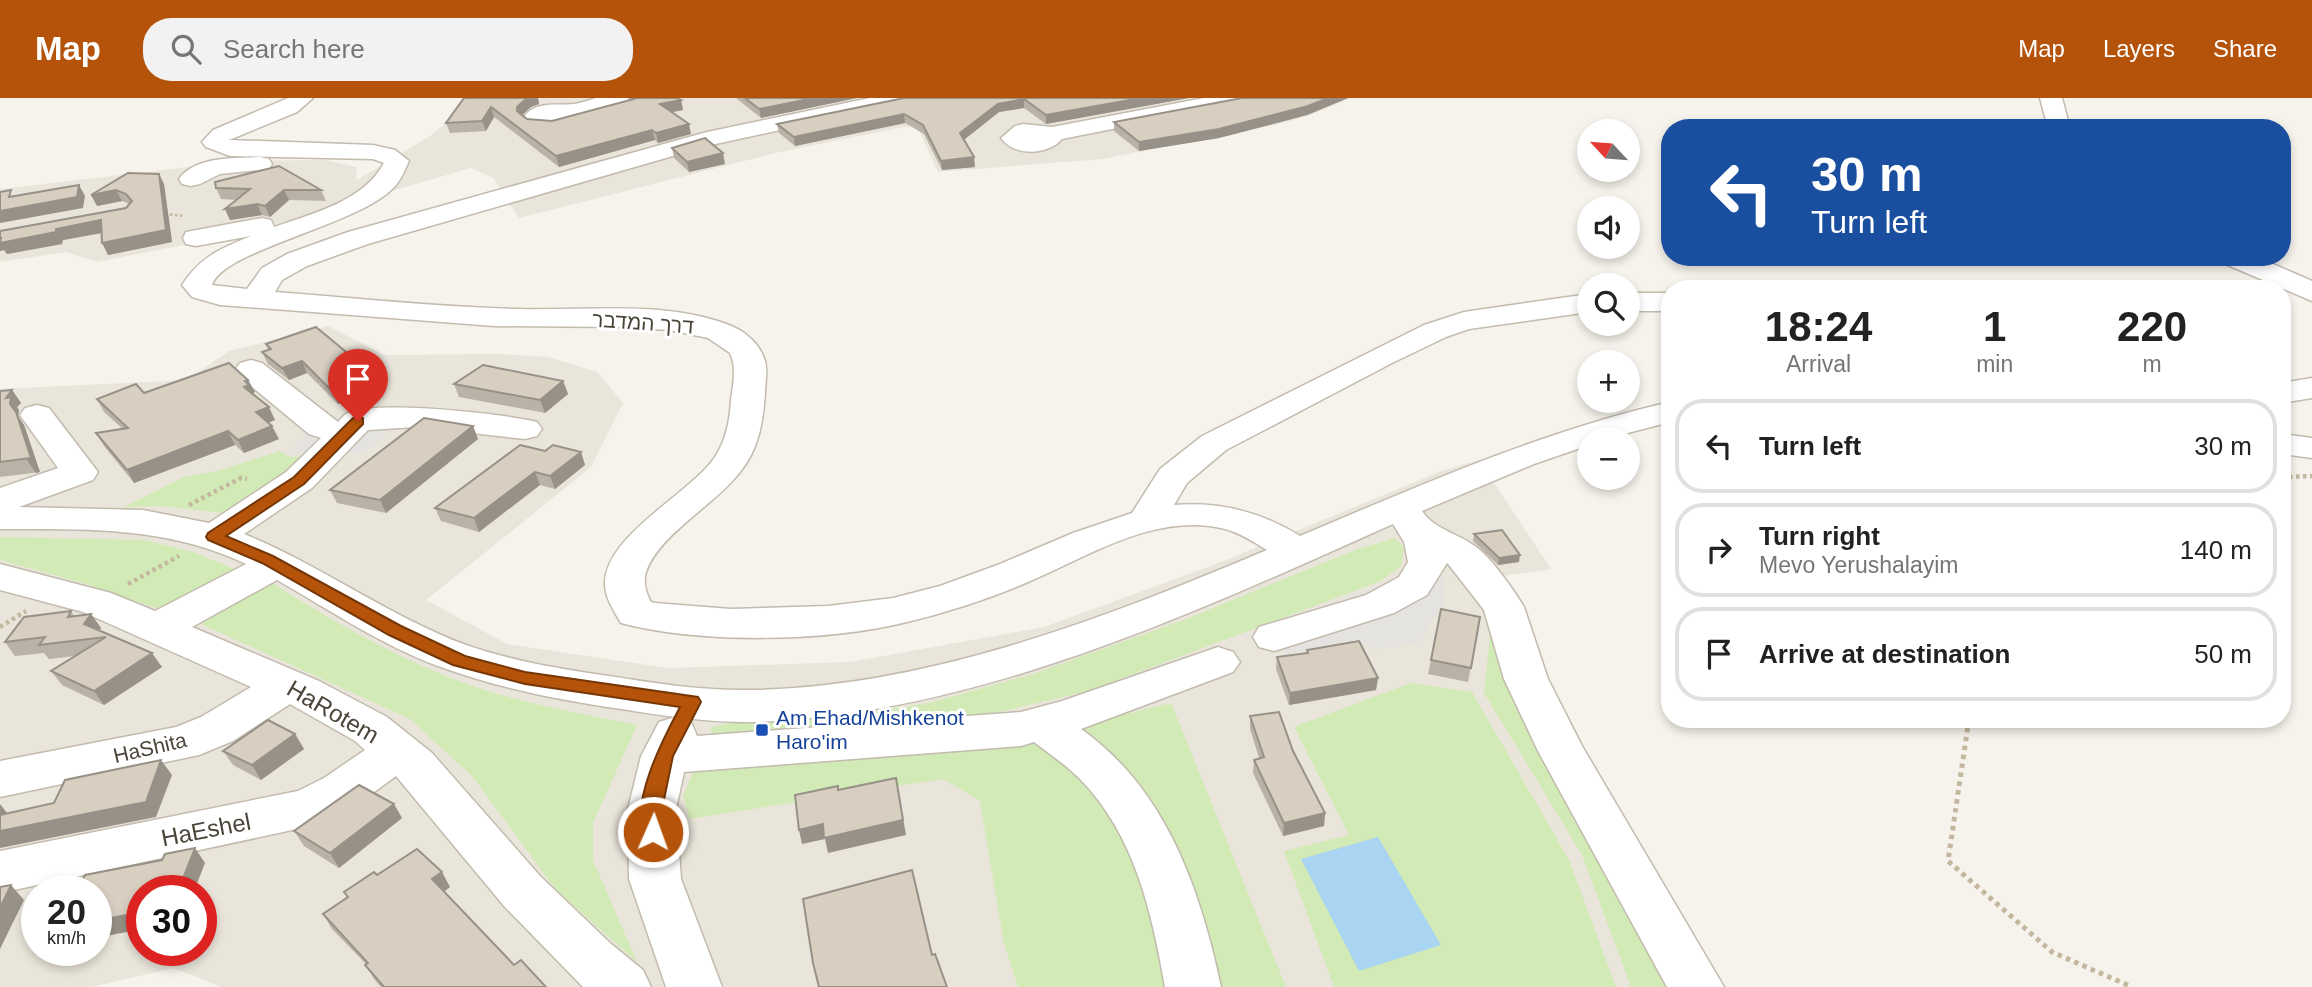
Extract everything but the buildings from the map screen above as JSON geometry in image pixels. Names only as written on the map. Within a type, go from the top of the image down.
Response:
[{"type":"street","points":[[302,98],[289,107],[221,135],[214,142],[230,149],[343,150],[382,159]]},
{"type":"street","points":[[571,111],[622,98]]},
{"type":"street","points":[[256,298],[272,274],[297,260],[358,238],[695,142],[901,98]]},
{"type":"street","points":[[1051,134],[1238,98]]},
{"type":"street","points":[[2051,98],[2057,119]]},
{"type":"street","points":[[191,179],[215,167],[231,165],[382,159]]},
{"type":"street","points":[[196,238],[279,222],[344,195],[382,159]]},
{"type":"street","name":"דרך המדבר","points":[[382,159],[397,161],[395,173],[371,195],[344,209],[232,254],[198,276],[196,285],[202,291],[256,298],[494,317],[668,322],[695,325],[726,334],[743,345],[750,362],[747,418],[737,450],[720,474],[654,533],[637,553],[626,573],[626,595],[636,613],[666,620],[720,624],[833,620],[895,612],[1010,574],[1092,538],[1145,522],[1216,516],[1267,531],[1297,552]]},
{"type":"street","points":[[2254,266],[2285,280]]},
{"type":"street","points":[[2291,283],[2312,292]]},
{"type":"street","points":[[1640,302],[1661,302]]},
{"type":"street","points":[[1145,522],[1173,477],[1214,443],[1381,356],[1464,321],[1577,305]]},
{"type":"street","points":[[251,370],[321,428],[351,428],[415,417],[525,429]]},
{"type":"street","points":[[2291,392],[2312,388]]},
{"type":"street","points":[[0,518],[88,518],[155,523],[214,537],[276,564],[395,631],[459,660],[525,678],[692,702],[743,706],[822,700],[924,684],[1013,661],[1105,631],[1297,552],[1408,518],[1499,464],[1566,439],[1661,414]]},
{"type":"street","points":[[0,500],[80,472],[37,415]]},
{"type":"street","points":[[214,537],[299,480],[351,428]]},
{"type":"street","points":[[2291,445],[2312,448]]},
{"type":"street","points":[[1274,637],[1380,604],[1413,586],[1428,562],[1423,542],[1408,518]]},
{"type":"street","points":[[1408,518],[1463,556],[1504,607],[1526,679],[1561,751],[1696,987]]},
{"type":"street","points":[[157,628],[276,564]]},
{"type":"street","name":"HaRotem","points":[[0,576],[97,602],[287,685],[371,729],[415,766],[522,891],[591,960],[623,987]]},
{"type":"street","points":[[664,756],[1021,729],[1218,662]]},
{"type":"street","name":"HaShita","points":[[0,779],[183,743],[217,729],[287,685]]},
{"type":"street","points":[[692,702],[664,756],[652,809],[655,879],[694,987]]},
{"type":"street","points":[[1040,723],[1103,773],[1137,819],[1170,886],[1194,987]]},
{"type":"street","name":"HaEshel","points":[[0,872],[311,807],[341,791],[397,751]]},
{"type":"path","points":[[154,215],[199,218],[196,238]]},
{"type":"path","points":[[2291,477],[2312,476]]},
{"type":"path","points":[[97,602],[214,537]]},
{"type":"path","points":[[1968,728],[1948,861],[2052,952],[2132,987]]},
{"type":"shaded area","points":[[495,98],[1351,98],[1284,123],[1102,159],[938,172],[917,126],[898,128],[780,152],[519,218],[493,178],[471,168],[250,232],[97,262],[66,252],[0,262],[0,189],[241,161],[325,160],[356,167],[357,180],[430,136],[461,111]]},
{"type":"shaded area","points":[[328,326],[384,355],[498,354],[548,357],[597,372],[623,403],[591,467],[426,600],[507,644],[668,668],[850,662],[1044,627],[1216,564],[1444,470],[1479,460],[1551,569],[1476,580],[1578,737],[1674,937],[1701,987],[221,987],[174,968],[91,987],[0,987],[0,389],[187,380],[229,351]]},
{"type":"shaded area","points":[[418,408],[362,454],[290,452],[320,416]]},
{"type":"shaded area","points":[[1405,567],[1443,579],[1446,599],[1418,644],[1376,649],[1361,640],[1286,655],[1267,627],[1398,578]]},
{"type":"green space","points":[[280,451],[290,457],[310,457],[256,499],[224,513],[160,506],[124,507],[184,477],[217,471]]},
{"type":"green space","points":[[0,537],[145,540],[193,552],[242,572],[165,611],[83,583],[0,560]]},
{"type":"green space","points":[[1395,538],[1404,548],[1401,566],[1381,581],[1088,691],[995,713],[715,741],[710,728],[732,722],[850,716],[933,702],[1033,674],[1181,621],[1358,549]]},
{"type":"green space","points":[[266,579],[368,639],[447,677],[515,699],[637,725],[593,823],[593,860],[637,962],[556,890],[472,776],[410,719],[190,619]]},
{"type":"green space","points":[[1490,636],[1508,641],[1671,987],[1631,987],[1582,855],[1484,693]]},
{"type":"green space","points":[[1411,683],[1472,692],[1569,860],[1616,987],[1334,987],[1284,851],[1349,835],[1294,727]]},
{"type":"green space","points":[[1171,703],[1286,987],[1018,987],[1004,944],[980,801],[943,779],[690,819],[683,796],[696,766],[1085,724]]},
{"type":"water","points":[[1378,837],[1441,945],[1359,971],[1301,859]]},
{"type":"place","name":"Am Ehad/Mishkenot Haro'im","points":[[762,730]]},
{"type":"route","points":[[358,421],[299,480],[214,537],[268,559],[395,631],[459,660],[525,678],[692,702],[664,756],[652,809],[653,832]]}]
